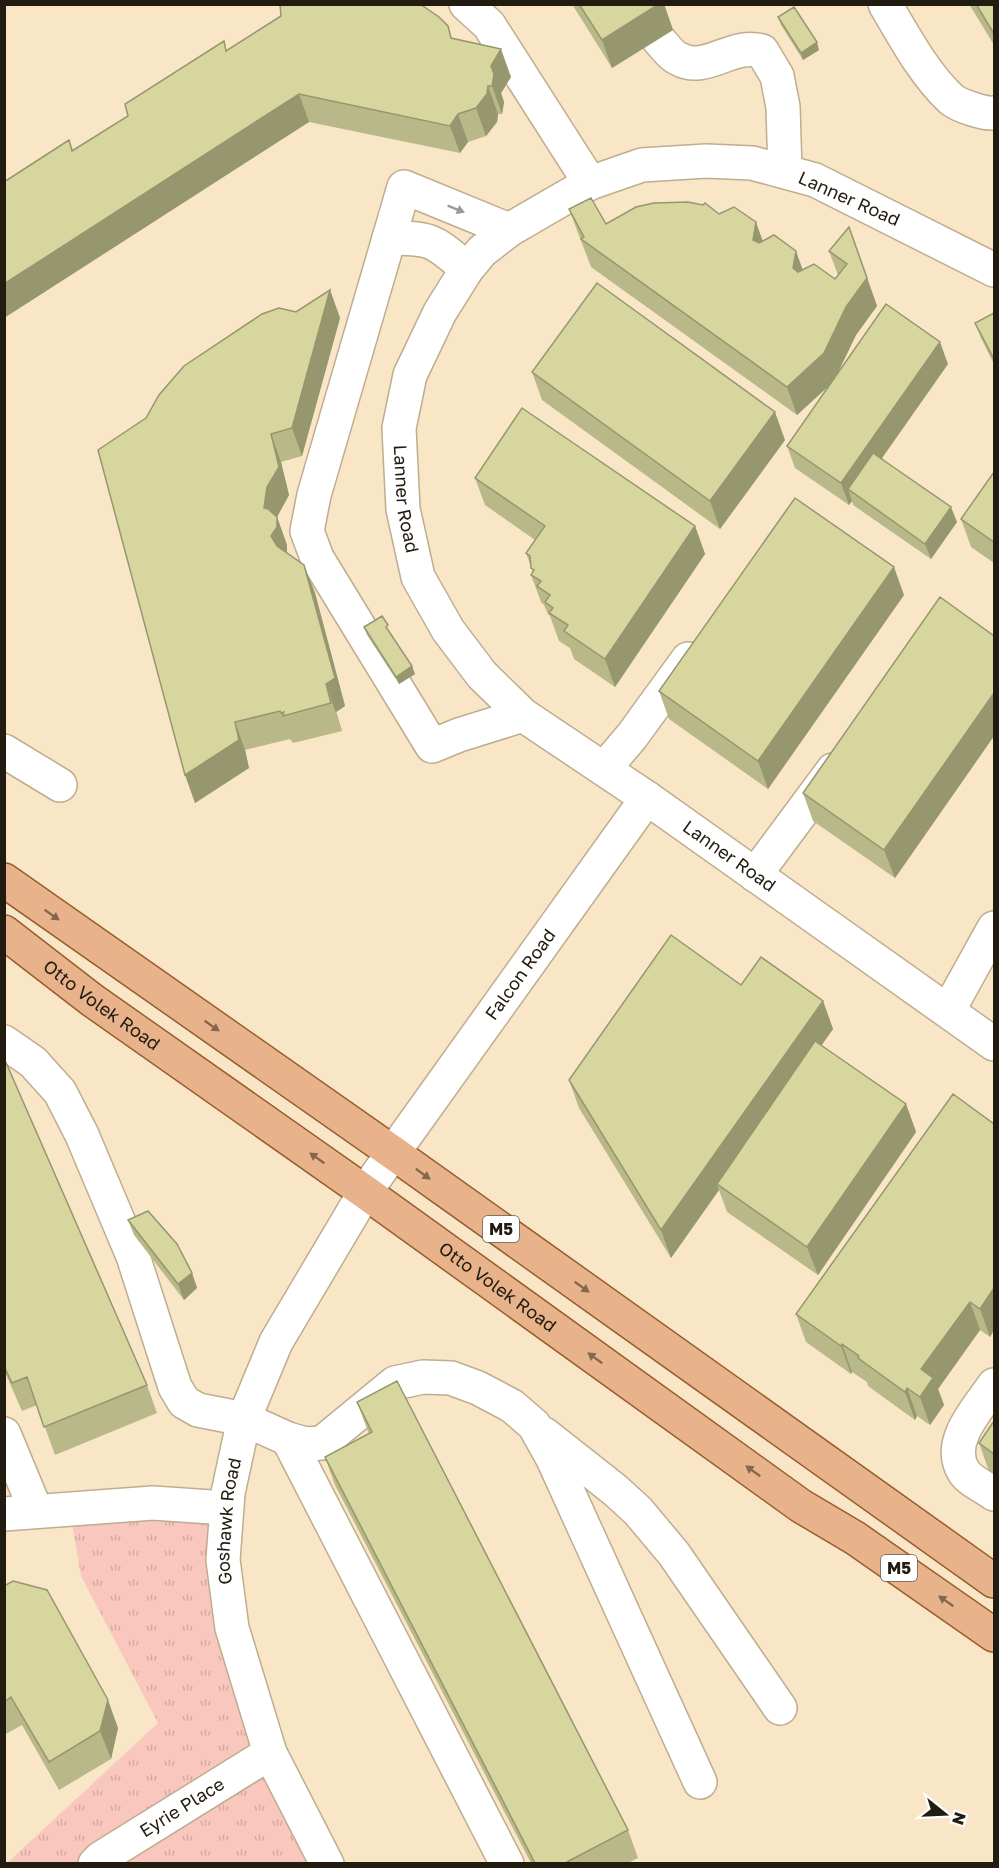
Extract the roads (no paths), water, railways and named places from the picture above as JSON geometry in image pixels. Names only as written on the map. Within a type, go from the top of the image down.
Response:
[{"type":"main road","name":"M5","points":[[4,880],[392,1152],[994,1581]]},
{"type":"main road","name":"Otto Volek Road","points":[[4,932],[92,1000],[365,1192],[801,1506],[855,1538],[994,1635]]},
{"type":"street","points":[[466,4],[489,25],[590,183]]},
{"type":"street","points":[[885,4],[929,74],[953,101],[988,114],[994,114]]},
{"type":"street","points":[[658,39],[678,59],[693,63],[713,60],[735,50],[750,48],[762,51],[777,76],[783,107],[785,171]]},
{"type":"street","name":"Lanner Road","points":[[994,270],[816,180],[753,163],[706,160],[642,165],[590,183],[508,230],[482,252],[467,269],[440,312],[411,375],[399,429],[403,509],[418,577],[448,630],[482,675],[523,715],[646,798],[994,1044]]},
{"type":"street","points":[[508,230],[404,187],[314,495],[307,531],[317,558],[432,746],[523,715]]},
{"type":"street","points":[[389,238],[420,238],[436,243],[467,269]]},
{"type":"street","points":[[604,769],[632,736],[703,639]]},
{"type":"street","points":[[755,875],[854,742]]},
{"type":"street","points":[[4,751],[60,785]]},
{"type":"street","name":"Falcon Road","points":[[365,1192],[646,798]]},
{"type":"street","points":[[948,1011],[994,928]]},
{"type":"street","points":[[4,1042],[33,1062],[60,1092],[82,1136],[133,1256],[175,1387],[184,1402],[198,1410],[244,1419],[288,1439],[306,1444],[322,1443],[395,1383],[423,1377],[451,1378],[512,1406],[638,1511],[674,1554],[780,1708]]},
{"type":"street","name":"Goshawk Road","points":[[327,1863],[270,1753],[232,1628],[223,1560],[228,1493],[244,1419],[276,1342],[365,1192]]},
{"type":"street","points":[[994,1385],[966,1426],[959,1443],[959,1459],[965,1474],[994,1494]]},
{"type":"street","points":[[534,1425],[553,1459],[700,1782]]},
{"type":"street","points":[[4,1434],[36,1511]]},
{"type":"street","points":[[288,1439],[507,1863]]},
{"type":"street","points":[[4,1514],[153,1503],[226,1508]]},
{"type":"street","name":"Eyrie Place","points":[[95,1863],[270,1753]]}]
